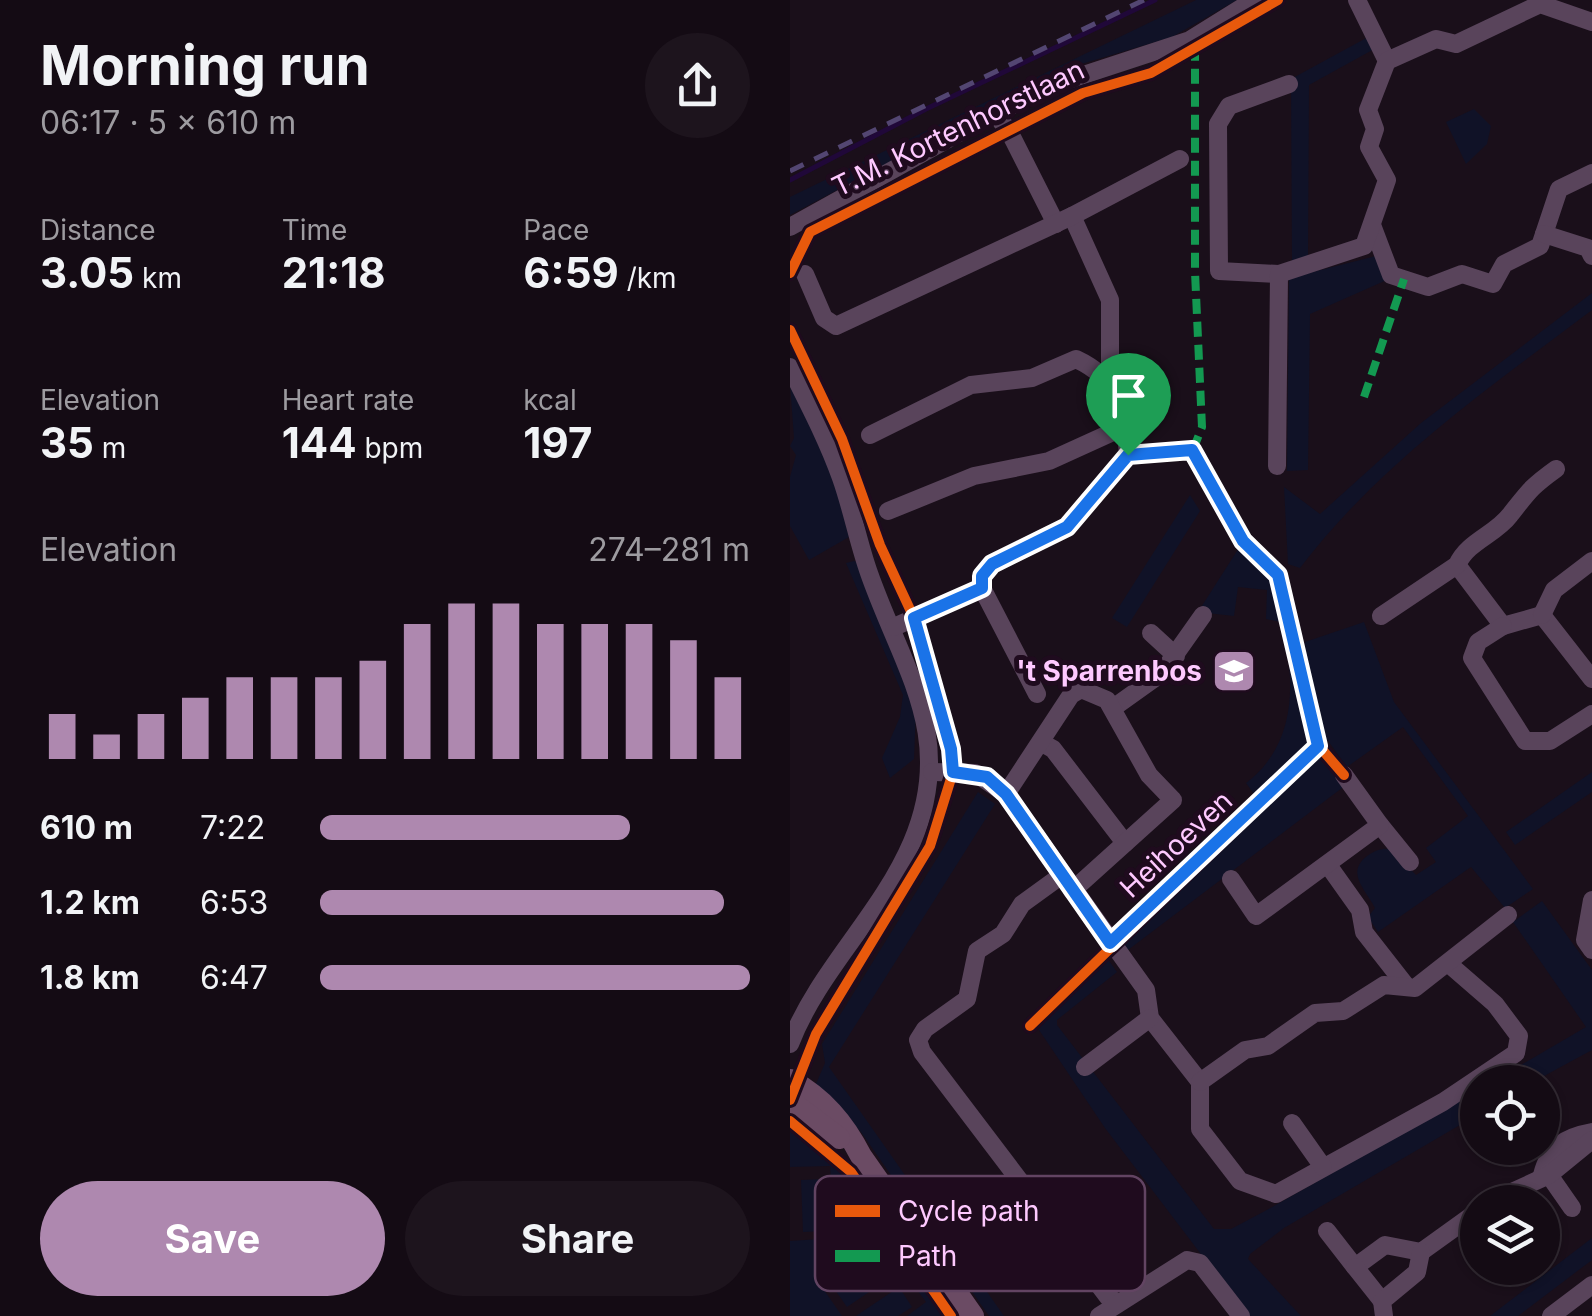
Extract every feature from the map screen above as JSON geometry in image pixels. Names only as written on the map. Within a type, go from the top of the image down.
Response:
[{"type":"main road","points":[[790,1080],[833,1113],[875,1176]]},
{"type":"main road","points":[[790,1101],[861,1156]]},
{"type":"main road","points":[[956,1291],[973,1316]]},
{"type":"street","name":"T.M. Kortenhorstlaan","points":[[790,227],[1060,82],[1190,40],[1254,0]]},
{"type":"street","points":[[1356,0],[1387,61]]},
{"type":"street","points":[[1290,84],[1229,106],[1218,124],[1219,271],[1279,274],[1359,251],[1387,180],[1369,146],[1375,129],[1368,110],[1387,61],[1436,39],[1456,44],[1540,4],[1572,7],[1592,22]]},
{"type":"street","points":[[995,114],[1110,300],[1110,383]]},
{"type":"street","points":[[805,274],[824,318],[836,326],[1064,220],[1180,159]]},
{"type":"street","points":[[1372,225],[1392,275],[1428,288],[1462,274],[1498,282],[1504,264],[1540,246],[1560,189],[1592,173]]},
{"type":"street","points":[[1544,234],[1588,248],[1592,256]]},
{"type":"street","points":[[1276,466],[1279,274]]},
{"type":"street","points":[[870,436],[971,385],[1032,378],[1076,359],[1100,370],[1110,383],[1126,426],[1128,455],[1067,527],[992,564],[982,576],[982,588],[1037,694]]},
{"type":"street","points":[[790,367],[828,445],[870,576],[923,702],[932,772],[913,840],[899,868],[795,1020],[790,1044]]},
{"type":"street","points":[[888,511],[974,476],[1049,461],[1126,426]]},
{"type":"street","points":[[1382,616],[1457,565],[1463,552],[1510,516],[1521,495],[1556,468]]},
{"type":"street","points":[[1592,562],[1554,590],[1542,614],[1503,626],[1478,642],[1472,658],[1525,741],[1550,741],[1592,714]]},
{"type":"street","points":[[1457,565],[1503,626]]},
{"type":"street","points":[[894,627],[982,588]]},
{"type":"street","points":[[1113,708],[1162,673],[1203,614]]},
{"type":"street","points":[[1542,614],[1592,679]]},
{"type":"street","points":[[1151,633],[1176,656]]},
{"type":"street","points":[[1006,794],[1071,695],[1081,689],[1107,700],[1149,775],[1173,800],[1125,843],[1067,883],[1022,904],[1003,934],[977,951],[967,999],[918,1040],[922,1052],[1016,1176]]},
{"type":"street","points":[[1042,743],[1053,749],[1125,843]]},
{"type":"street","points":[[932,772],[975,773],[987,777],[1006,794],[1146,990],[1150,1018],[1200,1082],[1200,1129],[1240,1181],[1276,1194],[1444,1102],[1516,1053],[1519,1036],[1495,1004],[1450,965]]},
{"type":"street","points":[[1344,775],[1410,862]]},
{"type":"street","points":[[1231,879],[1256,916],[1380,825]]},
{"type":"street","points":[[1328,865],[1360,910],[1364,932],[1407,987]]},
{"type":"street","points":[[1592,900],[1585,940],[1592,950]]},
{"type":"street","points":[[1200,1082],[1245,1050],[1268,1046],[1314,1013],[1342,1012],[1384,985],[1415,988],[1450,965],[1463,946],[1508,915]]},
{"type":"street","points":[[1085,1067],[1150,1018]]},
{"type":"street","points":[[1292,1123],[1323,1167]]},
{"type":"street","points":[[1546,1175],[1556,1145],[1573,1135],[1592,1132]]},
{"type":"street","points":[[1525,1185],[1546,1175],[1592,1140]]},
{"type":"street","points":[[1546,1175],[1572,1208]]},
{"type":"street","points":[[1356,1267],[1385,1246],[1421,1252],[1460,1224]]},
{"type":"street","points":[[1326,1231],[1383,1308],[1418,1272],[1421,1252]]},
{"type":"street","points":[[1145,1289],[1187,1260],[1200,1263],[1242,1316]]},
{"type":"street","points":[[1550,1316],[1592,1286]]},
{"type":"street","points":[[1103,1291],[1117,1302]]},
{"type":"street","points":[[1099,1316],[1142,1291]]},
{"type":"shaded area","points":[[1196,0],[1237,0],[1172,37],[1068,68],[790,215],[790,197]]},
{"type":"shaded area","points":[[1370,36],[1376,48],[1309,85],[1308,257],[1292,262],[1291,79]]},
{"type":"shaded area","points":[[1474,109],[1491,126],[1487,144],[1466,164],[1446,122]]},
{"type":"shaded area","points":[[1376,256],[1389,279],[1310,314],[1308,470],[1287,471],[1289,278]]},
{"type":"shaded area","points":[[1592,293],[1592,310],[1475,398],[1400,461],[1331,530],[1300,568],[1288,564],[1284,487],[1320,514],[1421,423]]},
{"type":"shaded area","points":[[790,384],[832,472],[849,537],[809,560],[790,526],[790,477],[796,455],[790,446],[794,438]]},
{"type":"shaded area","points":[[1190,495],[1200,511],[1127,627],[1112,618]]},
{"type":"shaded area","points":[[1244,540],[1273,584],[1287,618],[1299,669],[1302,718],[1312,745],[1259,801],[1246,783],[1275,750],[1289,709],[1289,665],[1280,622],[1266,619],[1267,590],[1238,587],[1234,616],[1198,612]]},
{"type":"shaded area","points":[[846,563],[859,563],[916,708],[914,759],[890,778],[882,758],[900,717],[903,695]]},
{"type":"shaded area","points":[[1364,622],[1394,702],[1533,889],[1505,908],[1471,867],[1378,932],[1368,917],[1375,908],[1359,882],[1361,862],[1376,851],[1391,849],[1416,875],[1436,862],[1426,848],[1468,816],[1403,727],[1347,767],[1310,716],[1305,642]]},
{"type":"shaded area","points":[[1320,757],[1343,770],[1346,785],[1124,953],[1116,942]]},
{"type":"shaded area","points":[[1592,772],[1592,792],[1515,845],[1506,832]]},
{"type":"shaded area","points":[[978,792],[995,804],[829,1067],[906,1176],[892,1176],[861,1132],[815,1086],[825,1063],[822,1044]]},
{"type":"shaded area","points":[[1542,901],[1592,970],[1592,1050],[1560,1067],[1521,1065],[1586,1027],[1513,922]]},
{"type":"shaded area","points":[[1107,958],[1117,972],[1057,1020],[1057,1025],[1214,1229],[1231,1229],[1460,1101],[1460,1125],[1284,1228],[1250,1254],[1248,1259],[1301,1316],[1248,1316],[1105,1128],[1033,1021]]},
{"type":"shaded area","points":[[790,1128],[846,1176],[831,1176],[830,1166],[790,1167]]},
{"type":"shaded area","points":[[815,1179],[815,1232],[803,1232],[801,1180]]},
{"type":"shaded area","points":[[1592,1238],[1592,1260],[1560,1284],[1560,1262]]},
{"type":"shaded area","points":[[815,1239],[815,1291],[825,1291],[842,1316],[790,1316],[790,1241]]},
{"type":"shaded area","points":[[1531,1285],[1559,1285],[1518,1316],[1490,1316]]},
{"type":"shaded area","points":[[836,1291],[870,1291],[847,1307]]},
{"type":"shaded area","points":[[893,1291],[902,1291],[912,1307],[898,1316],[856,1316]]},
{"type":"shaded area","points":[[918,1291],[929,1291],[945,1316],[907,1316],[926,1302]]},
{"type":"shaded area","points":[[972,1291],[986,1291],[1004,1316],[989,1316]]},
{"type":"waterway","points":[[790,180],[926,109],[1155,0]]},
{"type":"railway","points":[[790,171],[1144,0]]},
{"type":"marked path","points":[[1193,450],[1202,427],[1195,272],[1195,49]]},
{"type":"marked path","points":[[1364,397],[1404,279]]},
{"type":"cycle path","points":[[790,273],[810,232],[1083,93],[1151,73],[1278,0]]},
{"type":"cycle path","points":[[790,330],[842,439],[880,545],[914,618],[951,749],[953,772],[930,846],[816,1034],[790,1100]]},
{"type":"cycle path","points":[[1128,455],[1193,450],[1243,541],[1278,575],[1319,746],[1344,775]]},
{"type":"cycle path","name":"Heihoeven","points":[[1030,1026],[1319,746]]},
{"type":"cycle path","points":[[790,1121],[854,1176]]},
{"type":"cycle path","points":[[934,1291],[951,1316]]},
{"type":"place","name":"'t Sparrenbos","points":[[1234,671]]},
{"type":"route","points":[[1192,450],[1243,541],[1278,575],[1286,592],[1318,746],[1110,943],[1006,794],[987,777],[953,772],[951,749],[914,618],[982,588],[982,576],[992,564],[1067,527],[1128,455],[1192,450]]}]
